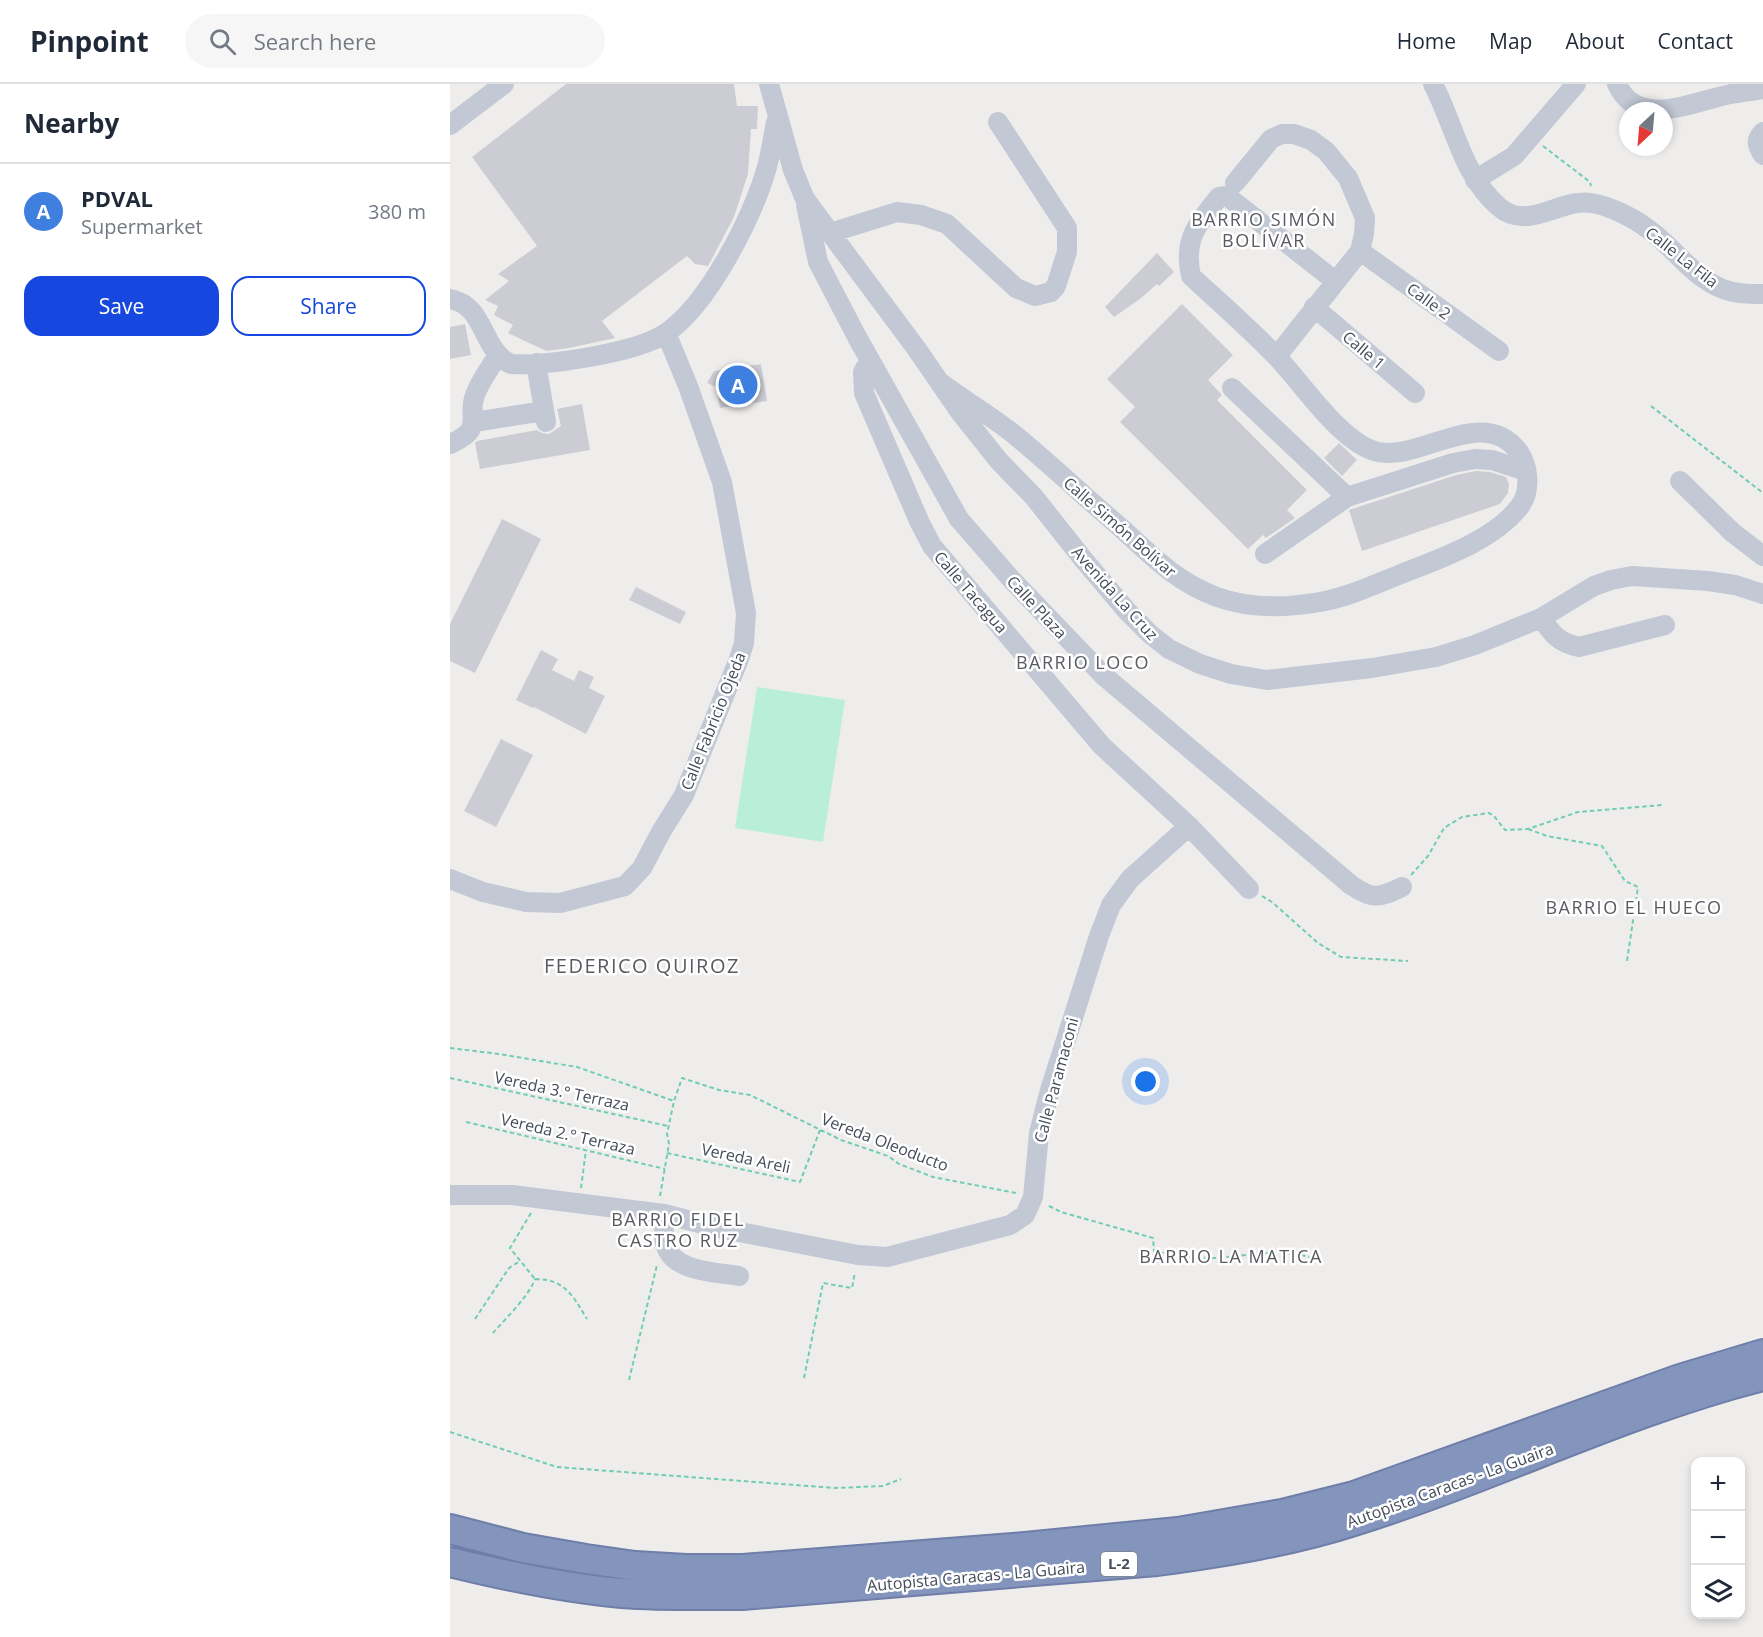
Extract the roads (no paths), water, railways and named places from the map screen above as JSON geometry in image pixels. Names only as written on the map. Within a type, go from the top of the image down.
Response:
[{"type":"highway","name":"Autopista Caracas - La Guaira","points":[[450,1529],[523,1548],[586,1559],[634,1566],[686,1569],[743,1569],[1013,1548],[1178,1532],[1254,1520],[1354,1496],[1680,1379],[1763,1354]]},
{"type":"highway","name":"Autopista Caracas - La Guaira","points":[[450,1562],[567,1587],[685,1596],[742,1595],[1146,1562],[1211,1554],[1354,1521],[1686,1398],[1763,1376]]},
{"type":"street","points":[[450,125],[504,84]]},
{"type":"street","name":"Avenida La Cruz","points":[[769,84],[793,170],[805,199],[993,453],[1034,497],[1127,611],[1169,649],[1200,664],[1231,674],[1267,680],[1361,670],[1436,657],[1475,645],[1540,618],[1594,586],[1632,576],[1708,581],[1735,585],[1763,594]]},
{"type":"street","points":[[1475,180],[1514,156],[1576,84]]},
{"type":"street","points":[[1617,84],[1626,99],[1636,106],[1665,110],[1730,94],[1763,89]]},
{"type":"street","name":"Calle La Fila","points":[[1440,87],[1463,156],[1475,180],[1501,209],[1515,215],[1537,215],[1568,203],[1593,203],[1611,209],[1652,231],[1703,278],[1721,288],[1738,294],[1763,294]]},
{"type":"street","points":[[450,299],[466,306],[479,318],[493,349],[504,361],[511,364],[536,363],[632,349],[666,333],[689,313],[712,282],[735,242],[751,210],[767,167],[777,116]]},
{"type":"street","points":[[830,233],[897,212],[921,215],[947,224],[1016,288],[1035,296],[1051,292],[1056,286],[1067,252],[1067,228],[998,122]]},
{"type":"street","points":[[1763,132],[1757,139],[1757,146],[1763,155]]},
{"type":"street","points":[[1277,356],[1360,251],[1364,234],[1365,218],[1348,177],[1326,151],[1311,140],[1294,134],[1282,134],[1271,139],[1231,189],[1219,196],[1197,225],[1189,240],[1187,259],[1191,276],[1277,356],[1329,416],[1354,440],[1370,450],[1395,453],[1461,434],[1486,433],[1508,440],[1521,455],[1526,471]]},
{"type":"street","points":[[1231,189],[1335,281]]},
{"type":"street","name":"Calle Plaza","points":[[805,199],[818,262],[959,519],[1012,580],[1096,668],[1277,824],[1364,894],[1383,896],[1402,887]]},
{"type":"street","name":"Calle 2","points":[[1360,251],[1498,351]]},
{"type":"street","name":"Calle 1","points":[[1314,307],[1414,393]]},
{"type":"street","name":"Calle Fabricio Ojeda","points":[[450,879],[483,892],[526,902],[560,903],[625,886],[642,868],[684,795],[739,658],[744,642],[746,613],[722,482],[688,386],[666,333]]},
{"type":"street","points":[[450,444],[467,435],[474,422],[473,400],[476,392],[498,355]]},
{"type":"street","name":"Calle Tacagua","points":[[870,360],[863,372],[864,393],[919,522],[932,546],[1101,746],[1189,826],[1249,889]]},
{"type":"street","points":[[474,422],[545,417],[536,363]]},
{"type":"street","name":"Calle Simón Bolívar","points":[[940,383],[1014,434],[1179,579],[1221,598],[1264,607],[1321,602],[1353,594],[1457,552],[1510,518],[1521,505],[1528,485],[1526,471]]},
{"type":"street","points":[[1232,388],[1347,497]]},
{"type":"street","points":[[1265,554],[1347,497],[1453,463],[1475,459],[1492,460],[1526,471]]},
{"type":"street","points":[[1680,482],[1732,532],[1763,556]]},
{"type":"street","points":[[1540,618],[1553,635],[1565,643],[1579,647],[1665,625]]},
{"type":"street","name":"Calle Paramaconi","points":[[450,1195],[479,1194],[540,1198],[661,1214],[718,1228],[858,1255],[887,1257],[1010,1225],[1025,1215],[1033,1197],[1039,1133],[1050,1090],[1095,947],[1111,905],[1130,879],[1189,826]]},
{"type":"street","points":[[661,1214],[665,1243],[669,1252],[680,1263],[692,1268],[739,1276]]},
{"type":"place","name":"PDVAL","points":[[738,385]]},
{"type":"district","name":"BARRIO SIMÓN BOLÍVAR","points":[[1264,230]]},
{"type":"district","name":"BARRIO LOCO","points":[[1083,663]]},
{"type":"district","name":"BARRIO EL HUECO","points":[[1634,908]]},
{"type":"district","name":"FEDERICO QUIROZ","points":[[642,966]]},
{"type":"district","name":"BARRIO FIDEL CASTRO RUZ","points":[[678,1230]]},
{"type":"district","name":"BARRIO LA MATICA","points":[[1231,1257]]}]
